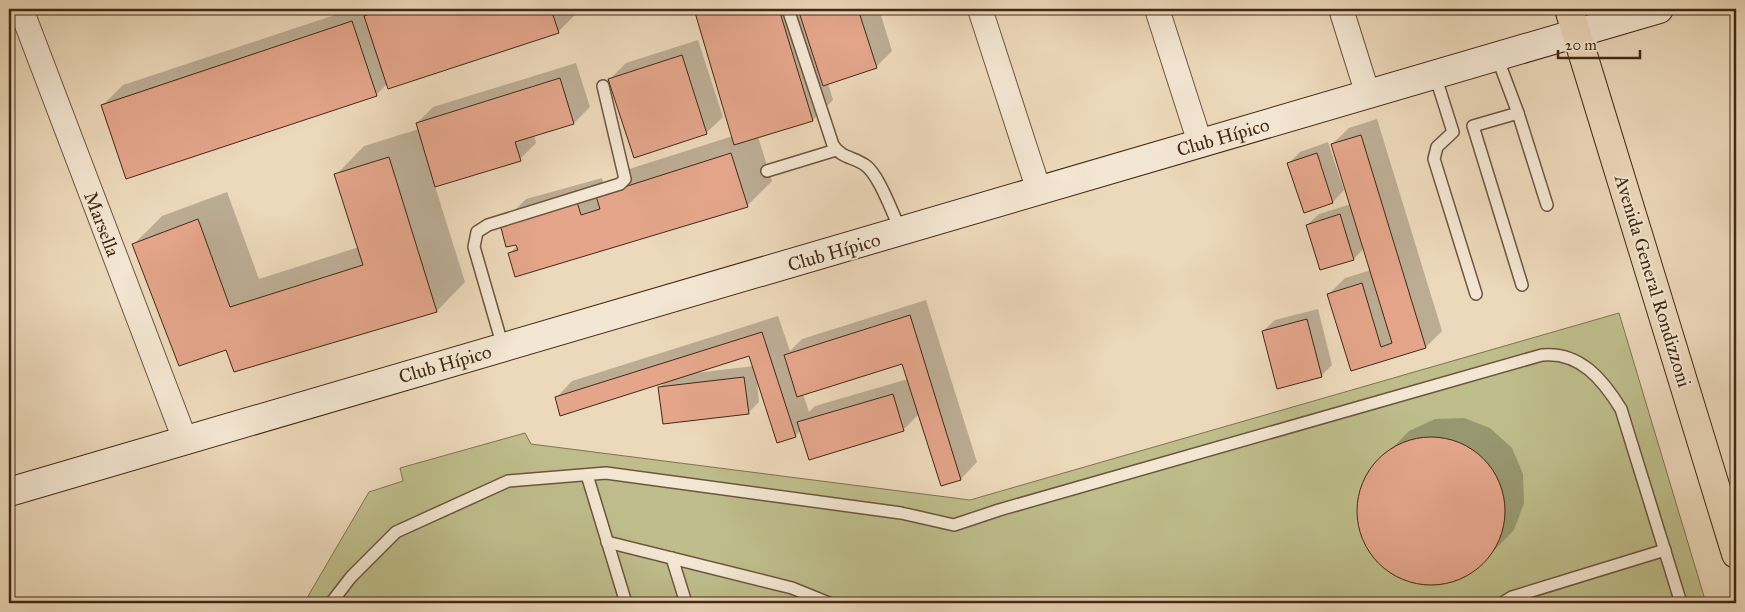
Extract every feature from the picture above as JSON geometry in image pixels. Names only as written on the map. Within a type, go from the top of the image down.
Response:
[{"type":"main road","name":"Club Hípico","points":[[9,492],[503,347],[902,233],[1200,143],[1497,57],[1573,21],[1659,9]]},
{"type":"main road","name":"Avenida General Rondizzoni","points":[[1573,21],[1736,554]]},
{"type":"street","name":"Marsella","points":[[21,9],[186,440]]},
{"type":"street","points":[[980,9],[1039,191]]},
{"type":"street","points":[[1158,9],[1200,143]]},
{"type":"street","points":[[1340,9],[1368,95]]},
{"type":"lane","points":[[788,9],[836,150],[847,158],[866,166],[878,181],[902,233]]},
{"type":"lane","points":[[1497,57],[1518,113],[1547,205]]},
{"type":"lane","points":[[1435,75],[1453,132]]},
{"type":"lane","points":[[503,347],[474,247],[477,232],[488,225],[620,184],[625,179],[603,86]]},
{"type":"lane","points":[[1476,294],[1434,159],[1437,147],[1453,132],[1518,113]]},
{"type":"lane","points":[[1473,126],[1522,285]]},
{"type":"lane","points":[[767,171],[836,150]]},
{"type":"lane","points":[[331,603],[351,577],[396,532],[508,481],[606,473],[901,513],[954,525],[1532,358],[1555,354],[1582,363],[1609,390],[1621,409],[1681,603]]},
{"type":"lane","points":[[587,475],[626,603]]},
{"type":"lane","points":[[607,542],[792,588],[829,603]]},
{"type":"lane","points":[[1502,603],[1512,597],[1665,550]]},
{"type":"lane","points":[[672,558],[686,603]]},
{"type":"shaded area","points":[[1619,313],[1706,603],[304,603],[369,492],[403,481],[400,468],[525,433],[531,444],[970,500]]},
{"type":"building","points":[[384,9],[551,9],[559,33],[388,89],[364,16]]},
{"type":"building","points":[[694,9],[779,9],[813,121],[734,145]]},
{"type":"building","points":[[798,9],[858,9],[877,68],[823,86]]},
{"type":"building","points":[[352,21],[377,96],[126,179],[101,105]]},
{"type":"building","points":[[682,55],[707,134],[634,158],[608,79]]},
{"type":"building","points":[[560,78],[574,124],[515,142],[521,161],[435,187],[416,123]]},
{"type":"building","points":[[1361,135],[1426,348],[1351,371],[1327,294],[1362,283],[1381,347],[1392,343],[1331,144]]},
{"type":"building","points":[[731,153],[748,207],[515,277],[508,253],[518,250],[516,245],[506,247],[500,224],[577,202],[581,215],[600,209],[596,196]]},
{"type":"building","points":[[1317,153],[1333,203],[1304,213],[1287,163]]},
{"type":"building","points":[[389,157],[437,312],[234,372],[226,350],[179,366],[132,244],[198,219],[230,307],[363,265],[334,174]]},
{"type":"building","points":[[1340,214],[1354,260],[1320,270],[1306,225]]},
{"type":"building","points":[[910,315],[961,480],[941,486],[902,364],[797,397],[784,355]]},
{"type":"building","points":[[1307,319],[1322,377],[1277,389],[1262,331]]},
{"type":"building","points":[[762,332],[796,437],[777,443],[749,356],[560,416],[555,397]]},
{"type":"building","points":[[744,377],[749,414],[663,424],[658,387]]},
{"type":"building","points":[[893,394],[904,431],[809,460],[797,422]]},
{"type":"building","points":[[1431,437],[1459,443],[1483,459],[1499,483],[1505,511],[1499,539],[1483,563],[1459,579],[1431,585],[1403,579],[1379,563],[1363,539],[1357,511],[1363,483],[1379,459],[1403,443]]}]
